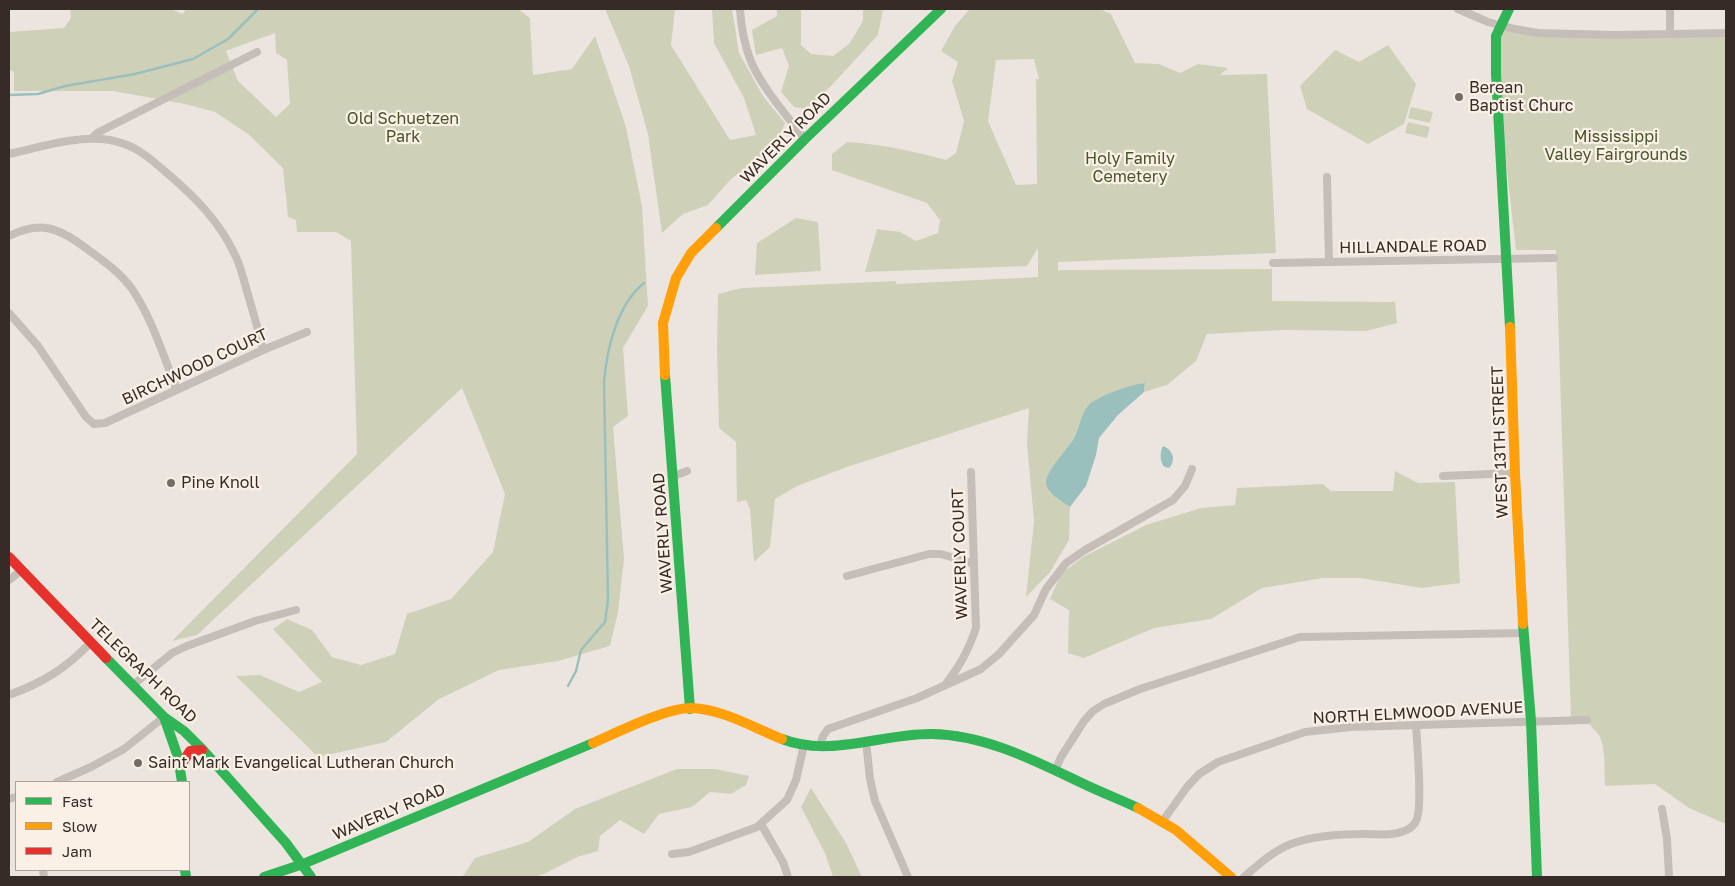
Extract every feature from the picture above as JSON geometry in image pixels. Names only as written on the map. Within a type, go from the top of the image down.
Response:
[{"type":"street","points":[[740,9],[745,44],[750,61],[768,90],[805,139]]},
{"type":"street","name":"WAVERLY ROAD","points":[[264,877],[303,864],[635,725],[672,712],[690,709],[674,476],[662,345],[663,323],[676,278],[691,253],[805,139],[941,9]]},
{"type":"street","points":[[1458,9],[1502,26],[1538,33],[1614,35],[1726,33]]},
{"type":"street","name":"WEST 13TH STREET","points":[[1509,9],[1496,36],[1496,74],[1512,367],[1515,473],[1531,721],[1537,877]]},
{"type":"street","points":[[1670,9],[1670,33]]},
{"type":"street","points":[[92,138],[97,133],[257,52]]},
{"type":"street","points":[[9,154],[92,138],[111,140],[139,149],[167,172],[209,213],[230,244],[239,266],[263,350]]},
{"type":"street","points":[[1327,177],[1329,262]]},
{"type":"street","points":[[9,236],[37,227],[55,229],[67,234],[108,264],[132,290],[144,310],[177,390]]},
{"type":"street","name":"HILLANDALE ROAD","points":[[1273,263],[1554,258]]},
{"type":"street","name":"BIRCHWOOD COURT","points":[[9,314],[38,346],[86,417],[94,424],[105,424],[263,350],[307,332]]},
{"type":"street","points":[[820,746],[823,736],[828,729],[918,698],[981,669],[999,654],[1034,615],[1046,589],[1066,563],[1085,550],[1173,500],[1185,486],[1192,469]]},
{"type":"street","points":[[674,476],[687,471]]},
{"type":"street","name":"WAVERLY COURT","points":[[944,687],[968,651],[976,628],[971,472]]},
{"type":"street","points":[[1443,476],[1515,473]]},
{"type":"street","points":[[847,576],[928,554],[940,554],[974,564]]},
{"type":"street","name":"TELEGRAPH ROAD","points":[[9,557],[164,718],[173,722],[202,750],[303,864],[311,877]]},
{"type":"street","points":[[9,580],[22,570]]},
{"type":"street","points":[[133,685],[179,649],[255,622],[296,610]]},
{"type":"street","points":[[1055,771],[1061,757],[1093,710],[1140,688],[1300,636],[1524,633]]},
{"type":"street","points":[[9,695],[28,688],[67,665],[92,642]]},
{"type":"street","points":[[690,709],[725,716],[804,745],[820,746],[897,736],[933,734],[982,741],[1018,754],[1120,800],[1162,822],[1211,857],[1231,877]]},
{"type":"street","points":[[59,781],[91,767],[124,749],[164,718],[177,749],[181,765],[182,781]]},
{"type":"street","name":"NORTH ELMWOOD AVENUE","points":[[1162,822],[1187,787],[1199,774],[1218,762],[1305,732],[1351,727],[1588,720]]},
{"type":"street","points":[[1244,877],[1275,853],[1291,844],[1342,834],[1390,834],[1400,833],[1408,829],[1417,820],[1420,788],[1416,725]]},
{"type":"street","points":[[866,741],[870,779],[875,801],[908,877]]},
{"type":"street","points":[[672,854],[689,852],[757,827],[787,800],[796,780],[804,745]]},
{"type":"street","points":[[181,765],[190,751],[202,750]]},
{"type":"street","points":[[1662,809],[1667,839],[1669,877]]},
{"type":"street","points":[[760,824],[783,862],[788,877]]},
{"type":"green space","name":"Old Schuetzen Park","points":[[70,9],[170,9],[183,14],[186,9],[518,9],[530,18],[533,75],[572,69],[595,36],[626,127],[642,206],[648,306],[623,348],[628,416],[613,427],[624,559],[618,612],[610,646],[558,661],[499,670],[439,699],[386,742],[318,757],[236,676],[260,675],[299,692],[322,682],[273,629],[287,619],[312,630],[332,657],[361,665],[395,654],[407,614],[451,599],[493,552],[505,494],[462,388],[197,635],[172,641],[357,454],[351,241],[336,232],[297,232],[296,220],[288,217],[283,168],[248,134],[215,112],[185,104],[113,91],[14,91],[14,72],[9,70],[9,32],[64,28],[71,18]],"holes":[[[275,33],[276,53],[287,60],[290,104],[276,117],[238,81],[226,51]]]},
{"type":"green space","points":[[605,9],[675,9],[671,45],[730,140],[756,135],[744,98],[714,43],[712,9],[732,9],[739,53],[763,96],[785,123],[775,149],[732,178],[708,205],[683,214],[662,233],[648,134],[629,66]]},
{"type":"green space","points":[[777,9],[801,9],[801,45],[811,54],[833,56],[849,44],[863,21],[863,9],[883,9],[878,35],[830,87],[806,109],[794,107],[781,92],[789,66],[782,48],[756,55],[752,30],[777,16]]},
{"type":"green space","name":"Holy Family Cemetery","points":[[970,9],[1100,9],[1111,14],[1135,63],[1159,64],[1180,73],[1198,64],[1228,68],[1220,75],[1267,74],[1276,253],[1058,262],[1058,271],[1272,269],[1272,301],[1395,302],[1397,323],[1366,331],[1283,330],[1207,334],[1196,361],[1167,385],[1144,392],[1145,384],[1086,409],[1074,438],[1049,474],[1049,492],[1070,507],[1069,540],[1050,572],[1026,597],[1034,521],[1027,444],[1029,408],[847,467],[797,486],[775,499],[770,547],[754,562],[750,509],[746,500],[737,502],[736,442],[719,428],[718,294],[742,288],[896,281],[896,284],[1038,277],[1038,248],[1027,266],[865,272],[877,229],[900,232],[916,241],[938,233],[940,220],[927,203],[832,170],[832,154],[847,142],[897,148],[946,160],[956,153],[964,121],[952,81],[958,62],[941,51],[955,26]],"holes":[[[1034,59],[1039,79],[1036,79],[1037,184],[1016,185],[988,121],[996,60]]]},
{"type":"green space","name":"Mississippi Valley Fairgrounds","points":[[1502,26],[1538,33],[1726,33],[1726,824],[1689,808],[1655,784],[1605,786],[1604,754],[1600,737],[1587,721],[1571,721],[1556,250],[1516,250],[1496,74]]},
{"type":"green space","points":[[1388,45],[1416,84],[1404,124],[1368,144],[1307,109],[1300,86],[1335,50],[1359,62]]},
{"type":"green space","points":[[1411,107],[1433,112],[1430,123],[1408,118]]},
{"type":"green space","points":[[1408,122],[1430,127],[1427,138],[1405,133]]},
{"type":"green space","points":[[796,218],[818,222],[821,271],[755,275],[757,243]]},
{"type":"green space","points":[[1395,471],[1418,483],[1455,482],[1460,583],[1422,588],[1360,578],[1323,578],[1262,588],[1211,619],[1154,628],[1084,658],[1068,653],[1069,610],[1050,599],[1061,574],[1083,557],[1146,525],[1201,508],[1235,505],[1237,488],[1323,484],[1331,491],[1393,491]]},
{"type":"green space","points":[[677,769],[715,769],[749,776],[746,785],[731,794],[710,792],[692,807],[659,814],[644,834],[620,820],[600,836],[598,851],[577,857],[544,874],[533,877],[460,877],[463,876],[475,858],[528,842],[575,809]]},
{"type":"green space","points":[[811,788],[846,843],[862,877],[833,877],[825,853],[801,807]]},
{"type":"water","points":[[1145,383],[1144,392],[1118,415],[1099,438],[1096,455],[1086,486],[1070,507],[1059,500],[1049,491],[1046,483],[1047,478],[1053,466],[1074,438],[1085,410],[1091,403],[1103,396]]},
{"type":"water","points":[[1163,446],[1171,452],[1173,458],[1169,468],[1163,465],[1161,460]]},
{"type":"waterway","points":[[9,95],[38,94],[65,86],[135,74],[193,59],[228,39],[258,9]]},
{"type":"waterway","points":[[568,686],[576,671],[581,650],[605,622],[608,600],[605,369],[620,315],[635,292],[644,283]]},
{"type":"traffic: fast","points":[[716,228],[805,139],[941,9]]},
{"type":"traffic: fast","points":[[1509,9],[1496,36],[1496,74],[1510,327]]},
{"type":"traffic: fast","points":[[665,375],[690,709]]},
{"type":"traffic: fast","points":[[1523,624],[1531,721],[1537,877]]},
{"type":"traffic: fast","points":[[106,658],[164,717],[184,731],[203,750],[286,843],[311,877]]},
{"type":"traffic: fast","points":[[164,717],[178,757],[182,781]]},
{"type":"traffic: fast","points":[[782,739],[819,746],[838,746],[895,737],[932,734],[972,739],[1011,751],[1138,808]]},
{"type":"traffic: fast","points":[[264,877],[303,864],[593,743]]},
{"type":"traffic: fast","points":[[185,871],[186,877]]},
{"type":"traffic: slow","points":[[665,375],[663,323],[676,278],[691,253],[716,228]]},
{"type":"traffic: slow","points":[[1510,327],[1523,624]]},
{"type":"traffic: slow","points":[[593,743],[656,716],[691,708],[726,715],[782,739]]},
{"type":"traffic: slow","points":[[1138,808],[1176,830],[1231,877]]},
{"type":"traffic: jam","points":[[9,557],[106,658]]},
{"type":"traffic: jam","points":[[181,765],[190,751],[202,750]]},
{"type":"place","name":"Berean Baptist Churc","points":[[1459,97]]},
{"type":"place","name":"Pine Knoll","points":[[171,483]]},
{"type":"place","name":"Saint Mark Evangelical Lutheran Church","points":[[138,763]]}]
